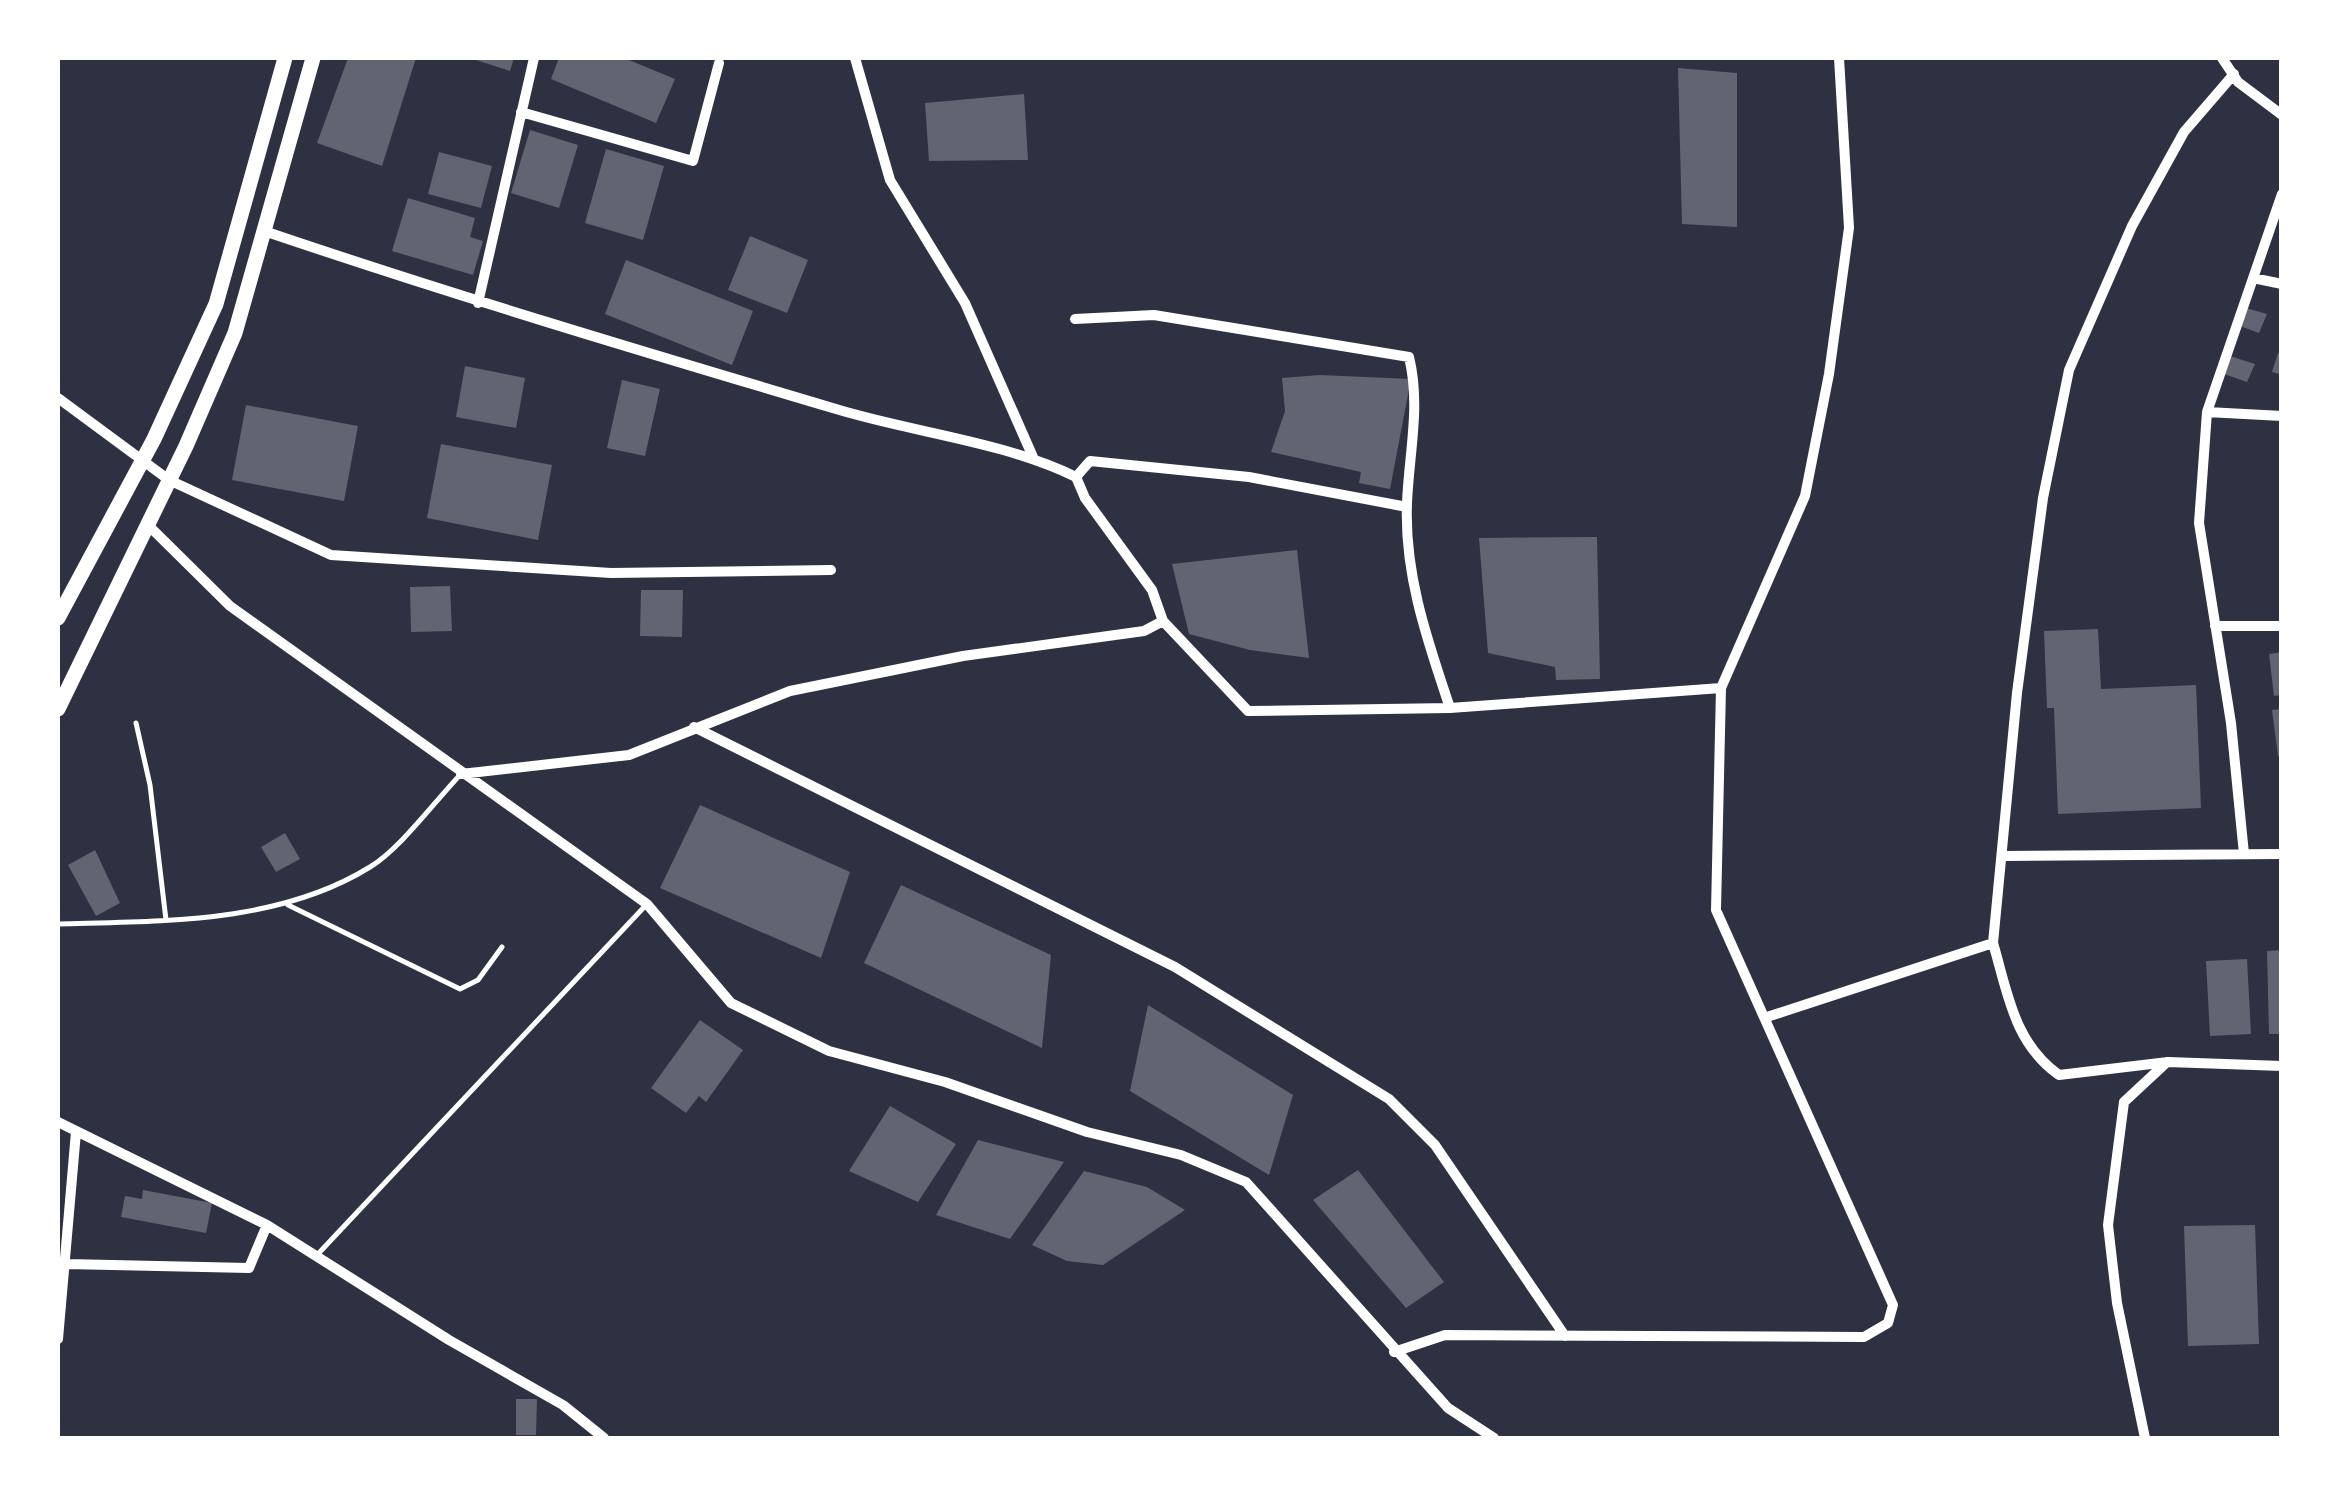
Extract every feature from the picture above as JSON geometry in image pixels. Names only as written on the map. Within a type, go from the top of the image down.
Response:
[{"type":"main road","points":[[58,618],[142,462],[216,304],[284,58]]},
{"type":"main road","points":[[58,708],[169,480],[234,333],[313,58]]},
{"type":"street","points":[[478,303],[534,58]]},
{"type":"street","points":[[855,58],[890,180],[965,303],[1034,456]]},
{"type":"street","points":[[1394,1352],[1445,1335],[1864,1337],[1888,1324],[1893,1305],[1716,910],[1721,688],[1805,496],[1849,228],[1840,58]]},
{"type":"street","points":[[2222,58],[2234,74],[2282,115]]},
{"type":"street","points":[[522,112],[693,161],[719,63]]},
{"type":"street","points":[[2234,74],[2184,132],[2141,210],[2069,370],[2043,498],[2017,693],[1993,942],[2019,1035],[2036,1059],[2059,1075],[2168,1062],[2282,1066]]},
{"type":"street","points":[[2244,854],[2231,724],[2199,523],[2207,412],[2282,194]]},
{"type":"street","points":[[264,231],[478,303],[911,432],[1034,456],[1076,478],[1085,498],[1152,590],[1163,621],[1248,711],[1450,708],[1721,688]]},
{"type":"street","points":[[2254,278],[2282,284]]},
{"type":"street","points":[[1075,319],[1154,316],[1409,357],[1416,387],[1407,507],[1416,608],[1450,708]]},
{"type":"street","points":[[58,398],[169,480],[332,555],[611,574],[831,570]]},
{"type":"street","points":[[2207,412],[2282,416]]},
{"type":"street","points":[[1076,478],[1090,461],[1249,477],[1407,507]]},
{"type":"street","points":[[147,524],[230,606],[647,904],[731,1003],[829,1051],[944,1082],[1087,1132],[1168,1151],[1246,1182],[1448,1408],[1494,1438]]},
{"type":"street","points":[[461,774],[629,755],[790,691],[963,656],[1144,630],[1163,621]]},
{"type":"street","points":[[2215,626],[2282,626]]},
{"type":"street","points":[[694,726],[1176,967],[1389,1100],[1434,1145],[1564,1336]]},
{"type":"street","points":[[2002,856],[2282,854]]},
{"type":"street","points":[[1767,1017],[1993,942]]},
{"type":"street","points":[[2145,1438],[2117,1303],[2108,1225],[2124,1102],[2168,1062]]},
{"type":"street","points":[[58,1122],[267,1226],[449,1340],[563,1404],[604,1438]]},
{"type":"street","points":[[58,1339],[76,1132]]},
{"type":"street","points":[[66,1264],[249,1268],[267,1226]]},
{"type":"lane","points":[[136,722],[150,785],[166,920]]},
{"type":"lane","points":[[58,924],[166,920],[287,905],[372,866],[461,774]]},
{"type":"lane","points":[[317,1256],[647,904]]},
{"type":"lane","points":[[287,905],[460,988],[478,980],[502,947]]},
{"type":"building","points":[[348,58],[416,58],[382,166],[317,143]]},
{"type":"building","points":[[470,58],[514,58],[510,71]]},
{"type":"building","points":[[559,58],[624,58],[675,79],[656,123],[551,79]]},
{"type":"building","points":[[1678,68],[1737,73],[1737,227],[1682,224]]},
{"type":"building","points":[[1024,94],[1028,160],[929,161],[925,103]]},
{"type":"building","points":[[530,130],[578,145],[559,208],[511,193]]},
{"type":"building","points":[[606,149],[664,166],[643,240],[585,223]]},
{"type":"building","points":[[439,152],[492,166],[481,208],[428,194]]},
{"type":"building","points":[[408,198],[475,218],[470,237],[483,241],[473,275],[392,251]]},
{"type":"building","points":[[750,236],[808,260],[787,313],[728,290]]},
{"type":"building","points":[[626,260],[753,311],[732,365],[605,314]]},
{"type":"building","points":[[2242,307],[2267,314],[2259,333],[2237,325]]},
{"type":"building","points":[[2278,353],[2282,354],[2282,375],[2272,372]]},
{"type":"building","points":[[2230,356],[2255,364],[2247,382],[2224,374]]},
{"type":"building","points":[[465,366],[525,378],[516,428],[456,417]]},
{"type":"building","points":[[1320,375],[1411,379],[1390,489],[1359,483],[1361,472],[1271,452],[1285,411],[1282,378]]},
{"type":"building","points":[[622,380],[660,389],[645,456],[607,448]]},
{"type":"building","points":[[246,405],[358,426],[344,501],[232,480]]},
{"type":"building","points":[[441,444],[552,465],[538,540],[427,518]]},
{"type":"building","points":[[1597,537],[1600,679],[1556,680],[1555,667],[1488,653],[1479,538]]},
{"type":"building","points":[[1297,550],[1309,658],[1250,650],[1189,634],[1172,564]]},
{"type":"building","points":[[450,586],[452,631],[411,632],[410,587]]},
{"type":"building","points":[[641,590],[683,590],[682,637],[640,636]]},
{"type":"building","points":[[2098,629],[2101,689],[2196,685],[2201,808],[2058,814],[2054,708],[2047,708],[2044,631]]},
{"type":"building","points":[[2282,652],[2282,695],[2274,696],[2269,654]]},
{"type":"building","points":[[2282,709],[2282,756],[2278,756],[2272,710]]},
{"type":"building","points":[[700,805],[850,872],[821,958],[660,888]]},
{"type":"building","points":[[285,833],[300,859],[276,872],[261,847]]},
{"type":"building","points":[[95,850],[120,903],[96,916],[68,865]]},
{"type":"building","points":[[901,885],[1051,955],[1042,1048],[864,963]]},
{"type":"building","points":[[2282,950],[2282,1034],[2269,1034],[2267,951]]},
{"type":"building","points":[[2247,959],[2251,1034],[2210,1036],[2206,961]]},
{"type":"building","points":[[1148,1005],[1293,1095],[1269,1175],[1130,1091]]},
{"type":"building","points":[[700,1020],[743,1050],[706,1102],[699,1096],[686,1113],[651,1088]]},
{"type":"building","points":[[890,1106],[956,1144],[918,1202],[849,1171]]},
{"type":"building","points":[[978,1140],[1064,1162],[1010,1239],[936,1215]]},
{"type":"building","points":[[1358,1170],[1444,1282],[1406,1308],[1313,1200]]},
{"type":"building","points":[[1084,1171],[1147,1187],[1185,1210],[1103,1265],[1067,1261],[1032,1245]]},
{"type":"building","points":[[143,1190],[212,1203],[206,1233],[121,1217],[125,1196],[142,1199]]},
{"type":"building","points":[[2255,1225],[2259,1344],[2188,1346],[2184,1226]]},
{"type":"building","points":[[516,1399],[537,1399],[536,1435],[516,1435]]}]
